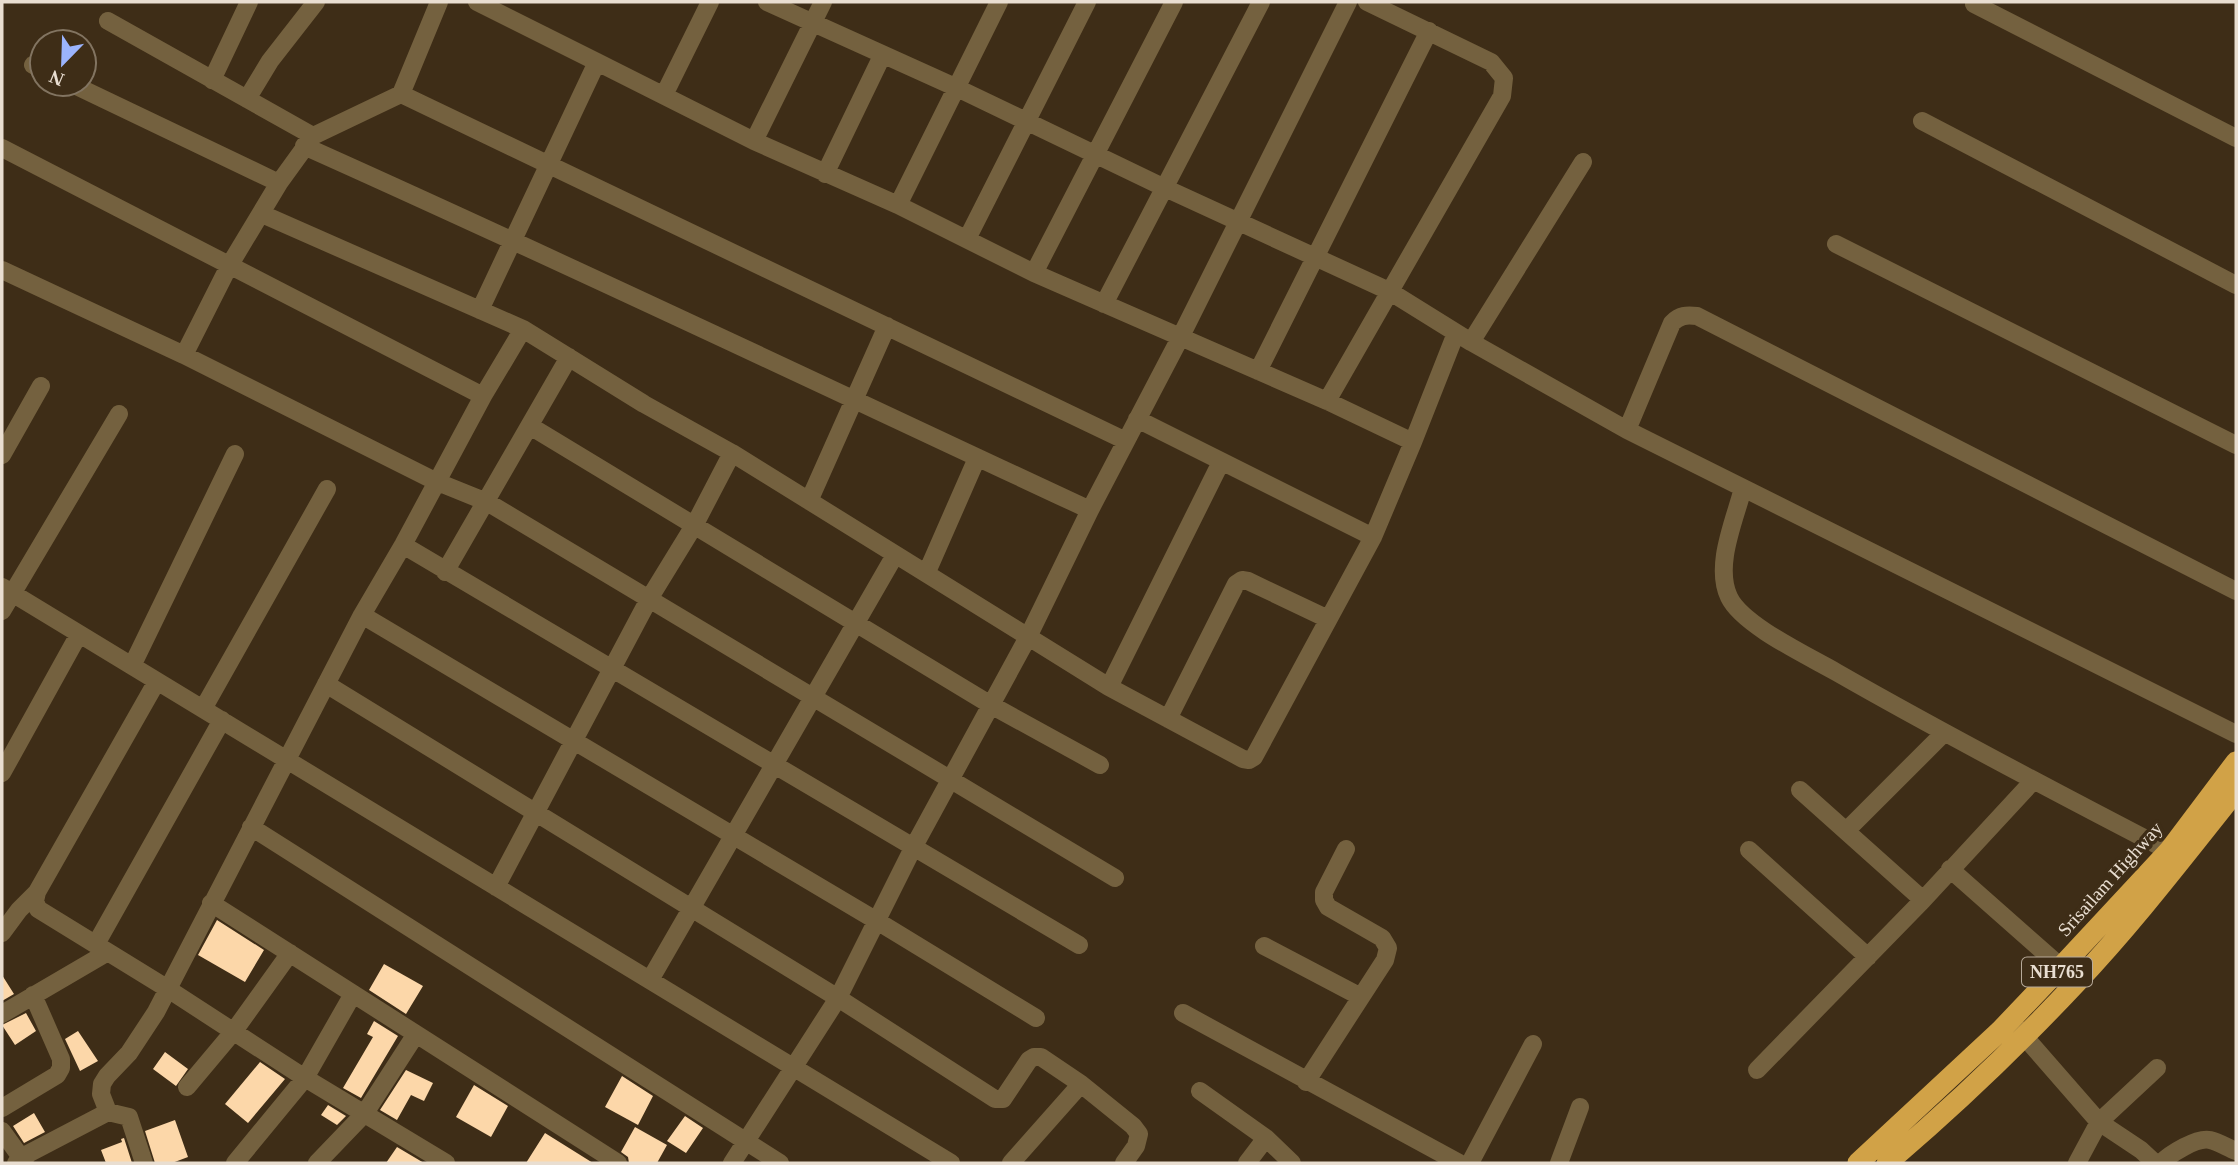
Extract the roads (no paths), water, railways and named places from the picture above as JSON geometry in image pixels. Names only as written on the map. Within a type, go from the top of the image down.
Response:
[{"type":"highway","name":"Srisailam Highway","points":[[1858,1163],[1919,1109],[2061,967],[2169,851],[2236,762]]},
{"type":"highway","name":"Srisailam Highway","points":[[1887,1163],[2025,1036],[2119,933],[2236,791]]},
{"type":"street","points":[[212,80],[249,2]]},
{"type":"street","points":[[247,99],[270,61],[316,2]]},
{"type":"street","points":[[184,355],[229,267],[279,183],[309,141],[401,94],[439,2]]},
{"type":"street","points":[[477,2],[754,141],[898,205],[1104,304],[1327,401],[1413,442]]},
{"type":"street","points":[[664,95],[710,2]]},
{"type":"street","points":[[767,2],[955,87],[1389,291],[1463,337],[1627,430],[2236,734]]},
{"type":"street","points":[[754,141],[823,2]]},
{"type":"street","points":[[898,205],[999,2]]},
{"type":"street","points":[[967,239],[1087,2]]},
{"type":"street","points":[[1034,272],[1174,2]]},
{"type":"street","points":[[1104,304],[1261,2]]},
{"type":"street","points":[[732,1163],[838,998],[913,848],[1028,637],[1348,2]]},
{"type":"street","points":[[1327,401],[1502,96],[1504,78],[1491,62],[1367,2]]},
{"type":"street","points":[[1974,4],[2236,138]]},
{"type":"street","points":[[108,21],[247,99],[309,141],[1090,510]]},
{"type":"street","points":[[1258,371],[1429,31]]},
{"type":"street","points":[[825,174],[882,56]]},
{"type":"street","points":[[480,310],[597,62]]},
{"type":"street","points":[[401,94],[1126,441]]},
{"type":"street","points":[[98,96],[279,183]]},
{"type":"street","points":[[1922,121],[2236,285]]},
{"type":"street","points":[[2,148],[483,396]]},
{"type":"street","points":[[262,214],[523,329],[927,572],[1109,687],[1249,760],[1255,757],[1373,537],[1413,442],[1463,337],[1583,162]]},
{"type":"street","points":[[1836,244],[2236,445]]},
{"type":"street","points":[[2,270],[184,355],[435,481],[487,502],[1115,878]]},
{"type":"street","points":[[1627,430],[1672,323],[1678,317],[1698,316],[2236,591]]},
{"type":"street","points":[[809,501],[887,326]]},
{"type":"street","points":[[108,1112],[101,1094],[102,1084],[141,1037],[168,989],[362,615],[403,545],[435,481],[523,329]]},
{"type":"street","points":[[445,572],[569,357]]},
{"type":"street","points":[[2,455],[41,386]]},
{"type":"street","points":[[2,611],[7,590],[119,414]]},
{"type":"street","points":[[1137,419],[1373,537]]},
{"type":"street","points":[[530,425],[855,624],[991,705],[1100,765]]},
{"type":"street","points":[[496,887],[649,599],[695,524],[732,453]]},
{"type":"street","points":[[132,666],[234,454]]},
{"type":"street","points":[[927,572],[977,458]]},
{"type":"street","points":[[1109,687],[1221,462]]},
{"type":"street","points":[[1744,488],[1726,556],[1725,578],[1728,596],[1740,614],[1943,734],[2169,851]]},
{"type":"street","points":[[203,709],[327,489]]},
{"type":"street","points":[[403,545],[1079,945]]},
{"type":"street","points":[[650,980],[895,555]]},
{"type":"street","points":[[1168,719],[1236,584],[1242,580],[1328,619]]},
{"type":"street","points":[[7,590],[951,1163]]},
{"type":"street","points":[[362,615],[1037,1018]]},
{"type":"street","points":[[2,773],[79,634]]},
{"type":"street","points":[[2,933],[37,892],[158,681]]},
{"type":"street","points":[[326,684],[838,998],[995,1099],[1003,1099],[1007,1095],[1029,1060],[1041,1057],[1081,1084],[1133,1126],[1139,1134],[1136,1146],[1124,1163]]},
{"type":"street","points":[[2,1014],[102,948],[222,720]]},
{"type":"street","points":[[1846,831],[1943,734]]},
{"type":"street","points":[[1757,1070],[1923,900],[2033,781]]},
{"type":"street","points":[[1800,790],[1923,900]]},
{"type":"street","points":[[251,827],[780,1163]]},
{"type":"street","points":[[1306,1082],[1385,960],[1388,948],[1382,938],[1328,907],[1324,900],[1324,892],[1346,849]]},
{"type":"street","points":[[1749,850],[1868,957]]},
{"type":"street","points":[[1950,869],[2061,967]]},
{"type":"street","points":[[37,892],[35,901],[38,909],[440,1162]]},
{"type":"street","points":[[211,903],[618,1163]]},
{"type":"street","points":[[1264,946],[1361,997]]},
{"type":"street","points":[[187,1087],[234,1031],[290,953]]},
{"type":"street","points":[[235,1163],[305,1078],[353,994]]},
{"type":"street","points":[[2,1108],[57,1075],[61,1068],[61,1059],[33,995]]},
{"type":"street","points":[[1182,1013],[1459,1163]]},
{"type":"street","points":[[2010,1020],[2099,1122],[2141,1150],[2155,1163]]},
{"type":"street","points":[[317,1163],[365,1113],[416,1034]]},
{"type":"street","points":[[1470,1163],[1533,1044]]},
{"type":"street","points":[[2077,1163],[2099,1122],[2157,1068]]},
{"type":"street","points":[[1011,1163],[1081,1084]]},
{"type":"street","points":[[1200,1091],[1266,1138],[1292,1163]]},
{"type":"street","points":[[1559,1163],[1580,1107]]},
{"type":"street","points":[[2,1131],[20,1161],[108,1112],[129,1117],[144,1163]]},
{"type":"street","points":[[1247,1163],[1266,1138]]},
{"type":"street","points":[[2161,1163],[2169,1155],[2208,1139],[2236,1151]]}]
